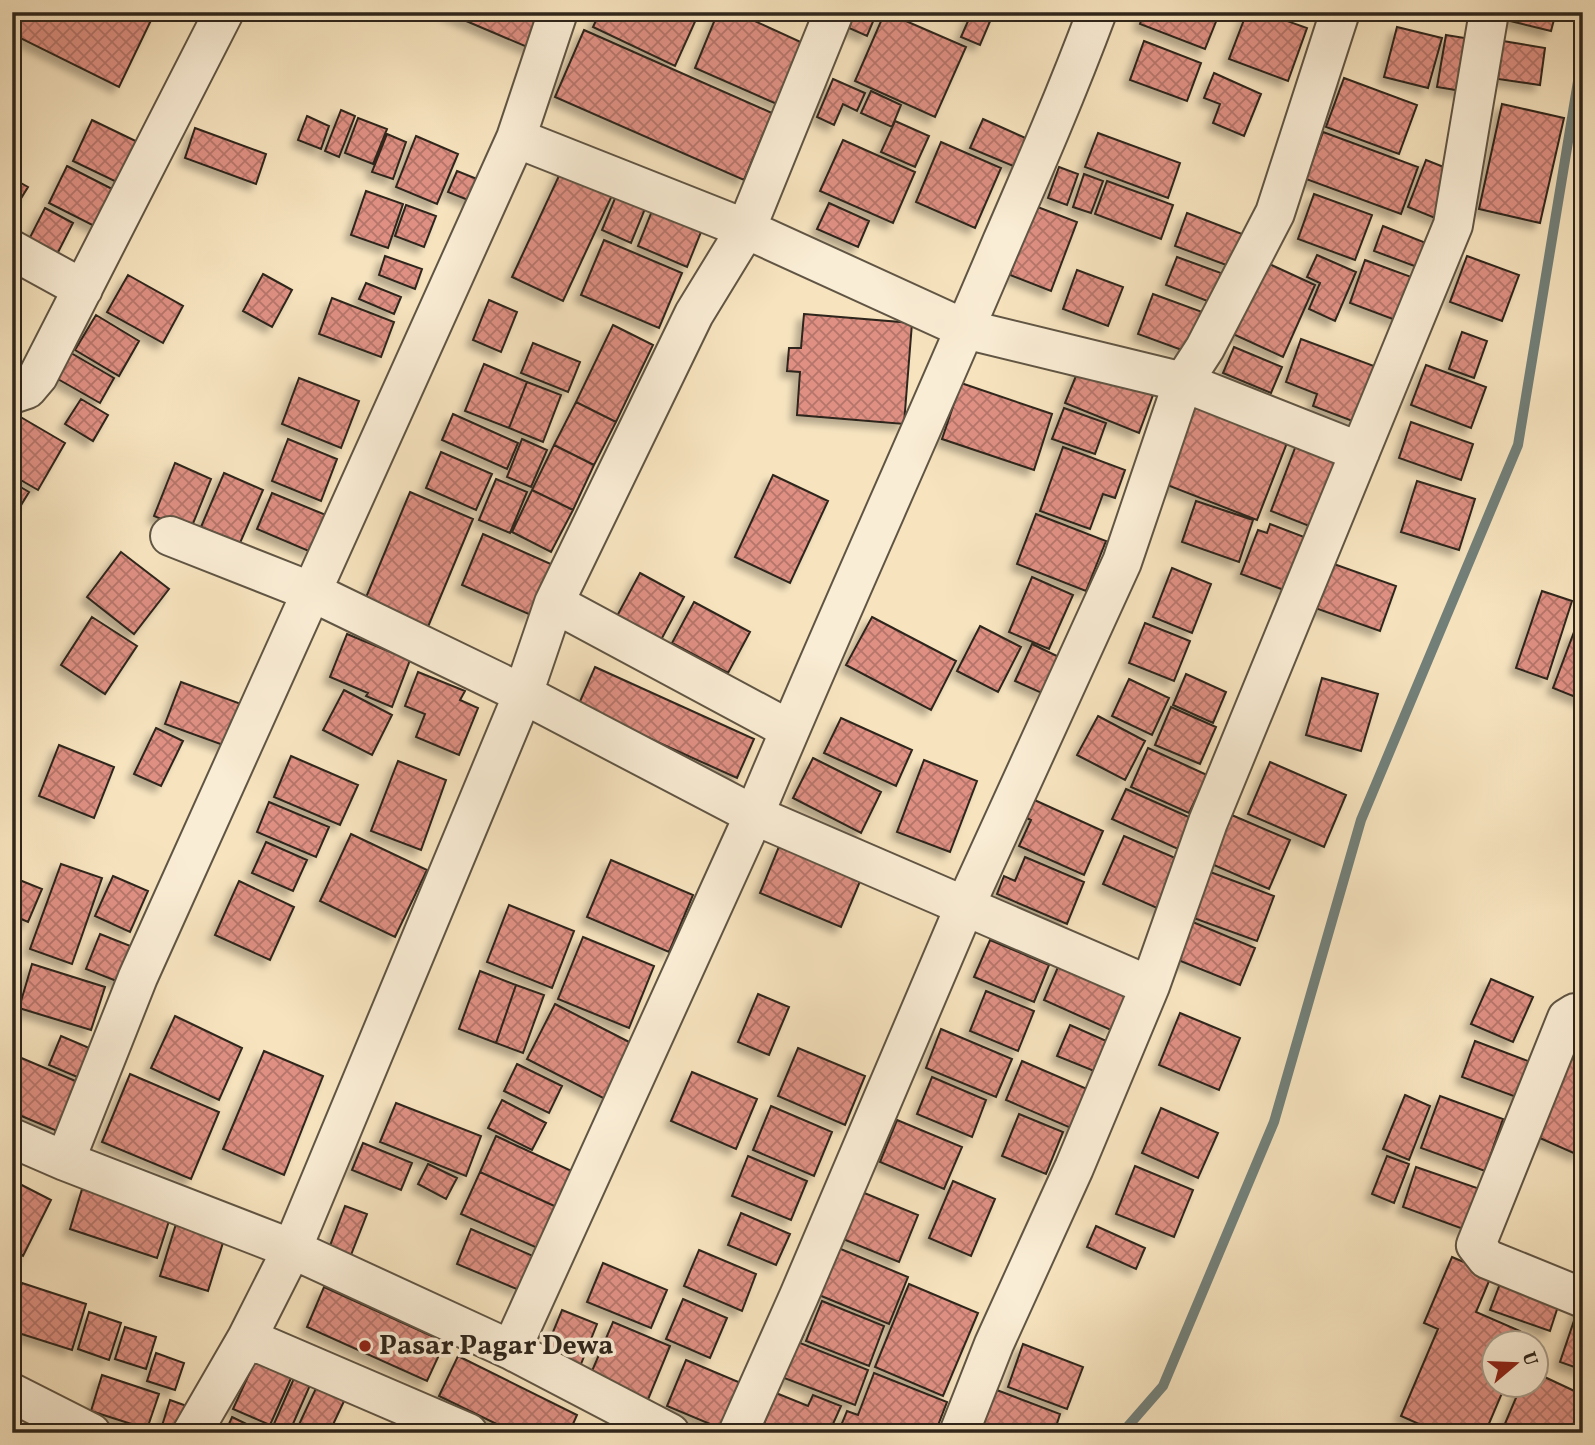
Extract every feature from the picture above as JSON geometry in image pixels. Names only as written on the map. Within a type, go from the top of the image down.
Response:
[{"type":"street","points":[[65,1161],[138,977],[516,138],[558,12]]},
{"type":"street","points":[[192,1433],[247,1338],[292,1249],[523,694],[554,603],[694,314],[746,229],[834,12]]},
{"type":"street","points":[[511,1350],[754,815],[965,329],[1078,64],[1097,12]]},
{"type":"street","points":[[738,1433],[965,906],[1122,562],[1184,382],[1205,348],[1275,213],[1340,12]]},
{"type":"street","points":[[959,1433],[994,1343],[1074,1167],[1150,986],[1208,821],[1453,225],[1489,12]]},
{"type":"street","points":[[12,394],[27,389],[38,376],[83,289],[209,18]]},
{"type":"street","points":[[516,138],[746,229],[965,329],[1184,382],[1360,453]]},
{"type":"street","points":[[12,250],[83,289]]},
{"type":"street","points":[[170,536],[312,592],[523,694],[754,815],[1150,986]]},
{"type":"street","points":[[554,603],[790,730]]},
{"type":"street","points":[[1583,1013],[1575,1013],[1567,1018],[1476,1245],[1487,1259],[1583,1298]]},
{"type":"street","points":[[12,1138],[292,1249],[511,1350],[670,1433]]},
{"type":"street","points":[[247,1338],[468,1433]]},
{"type":"street","points":[[12,1393],[91,1433]]},
{"type":"building","points":[[17,12],[155,12],[119,87],[12,34],[12,23]]},
{"type":"building","points":[[445,12],[547,12],[532,49]]},
{"type":"building","points":[[600,12],[692,12],[698,15],[675,66],[593,27]]},
{"type":"building","points":[[718,12],[735,12],[805,44],[779,105],[695,68]]},
{"type":"building","points":[[855,12],[877,12],[867,36],[849,28]]},
{"type":"building","points":[[885,12],[966,47],[935,117],[855,81]]},
{"type":"building","points":[[972,12],[994,12],[980,45],[961,37]]},
{"type":"building","points":[[1144,12],[1199,12],[1217,19],[1205,49],[1140,24]]},
{"type":"building","points":[[1247,12],[1262,12],[1307,28],[1288,81],[1229,59]]},
{"type":"building","points":[[1508,12],[1556,12],[1551,31],[1506,20]]},
{"type":"building","points":[[1397,27],[1442,38],[1428,88],[1384,77]]},
{"type":"building","points":[[584,30],[772,113],[744,180],[555,97]]},
{"type":"building","points":[[1446,35],[1477,40],[1468,92],[1437,87]]},
{"type":"building","points":[[1144,41],[1201,63],[1187,101],[1130,80]]},
{"type":"building","points":[[1503,41],[1545,48],[1540,85],[1498,79]]},
{"type":"building","points":[[1214,73],[1261,94],[1244,136],[1213,123],[1220,104],[1204,98]]},
{"type":"building","points":[[1344,78],[1417,105],[1399,154],[1326,127]]},
{"type":"building","points":[[833,79],[865,93],[857,111],[843,104],[834,125],[817,117]]},
{"type":"building","points":[[871,91],[901,105],[892,127],[861,113]]},
{"type":"building","points":[[1502,104],[1564,118],[1540,223],[1479,209]]},
{"type":"building","points":[[341,110],[355,116],[339,157],[325,151]]},
{"type":"building","points":[[307,116],[329,126],[321,149],[298,140]]},
{"type":"building","points":[[358,118],[387,129],[373,164],[345,153]]},
{"type":"building","points":[[983,119],[1030,140],[1018,168],[970,148]]},
{"type":"building","points":[[92,120],[146,146],[127,187],[73,161]]},
{"type":"building","points":[[895,121],[929,136],[915,167],[881,152]]},
{"type":"building","points":[[195,128],[266,154],[256,184],[185,158]]},
{"type":"building","points":[[1323,132],[1418,167],[1401,214],[1306,179]]},
{"type":"building","points":[[1098,133],[1180,163],[1168,198],[1085,167]]},
{"type":"building","points":[[387,134],[406,142],[393,179],[372,172]]},
{"type":"building","points":[[416,136],[458,154],[437,204],[396,187]]},
{"type":"building","points":[[843,140],[915,172],[893,223],[820,191]]},
{"type":"building","points":[[941,142],[1001,168],[975,228],[916,202]]},
{"type":"building","points":[[1426,160],[1459,173],[1440,220],[1408,207]]},
{"type":"building","points":[[564,165],[615,189],[563,301],[512,277]]},
{"type":"building","points":[[67,166],[126,196],[108,233],[49,203]]},
{"type":"building","points":[[1059,167],[1078,174],[1067,205],[1048,198]]},
{"type":"building","points":[[457,171],[487,183],[478,204],[448,192]]},
{"type":"building","points":[[1084,174],[1103,181],[1091,213],[1073,207]]},
{"type":"building","points":[[12,178],[28,187],[12,213]]},
{"type":"building","points":[[1107,181],[1173,205],[1161,239],[1095,214]]},
{"type":"building","points":[[366,191],[403,204],[388,248],[351,235]]},
{"type":"building","points":[[618,191],[647,204],[631,243],[602,230]]},
{"type":"building","points":[[1314,194],[1372,215],[1355,260],[1298,239]]},
{"type":"building","points":[[829,203],[869,221],[858,247],[817,229]]},
{"type":"building","points":[[406,205],[436,216],[424,247],[395,236]]},
{"type":"building","points":[[654,206],[703,227],[687,267],[638,246]]},
{"type":"building","points":[[1035,206],[1077,222],[1051,291],[1010,275]]},
{"type":"building","points":[[45,208],[73,223],[51,266],[23,251]]},
{"type":"building","points":[[1187,213],[1250,237],[1237,269],[1175,246]]},
{"type":"building","points":[[1383,226],[1426,243],[1417,267],[1374,251]]},
{"type":"building","points":[[604,240],[682,273],[659,328],[581,295]]},
{"type":"building","points":[[1317,255],[1356,272],[1335,321],[1309,309],[1320,283],[1307,277]]},
{"type":"building","points":[[385,256],[422,269],[415,289],[379,275]]},
{"type":"building","points":[[1467,256],[1519,275],[1502,321],[1450,302]]},
{"type":"building","points":[[1177,257],[1221,273],[1210,302],[1166,285]]},
{"type":"building","points":[[1365,260],[1414,278],[1398,321],[1350,303]]},
{"type":"building","points":[[1265,262],[1315,285],[1283,357],[1233,334]]},
{"type":"building","points":[[1077,270],[1123,287],[1108,326],[1063,309]]},
{"type":"building","points":[[263,274],[292,290],[272,327],[243,311]]},
{"type":"building","points":[[128,275],[183,306],[163,343],[107,312]]},
{"type":"building","points":[[366,283],[401,297],[394,314],[359,299]]},
{"type":"building","points":[[1153,294],[1205,313],[1190,353],[1138,334]]},
{"type":"building","points":[[332,298],[394,322],[381,357],[319,334]]},
{"type":"building","points":[[489,300],[517,312],[501,352],[473,340]]},
{"type":"building","points":[[804,314],[912,323],[904,424],[797,415],[800,372],[787,371],[789,348],[801,348]]},
{"type":"building","points":[[96,315],[139,341],[119,376],[75,350]]},
{"type":"building","points":[[613,325],[653,345],[616,422],[576,402]]},
{"type":"building","points":[[1462,332],[1487,341],[1474,378],[1449,369]]},
{"type":"building","points":[[1301,339],[1374,366],[1355,422],[1313,406],[1317,394],[1286,382]]},
{"type":"building","points":[[533,343],[580,362],[568,392],[521,373]]},
{"type":"building","points":[[1234,347],[1282,367],[1271,393],[1223,373]]},
{"type":"building","points":[[71,353],[114,378],[100,403],[56,378]]},
{"type":"building","points":[[484,364],[527,382],[509,428],[465,411]]},
{"type":"building","points":[[1426,365],[1486,387],[1471,428],[1411,405]]},
{"type":"building","points":[[1080,366],[1153,395],[1139,433],[1065,403]]},
{"type":"building","points":[[299,378],[359,401],[341,448],[282,424]]},
{"type":"building","points":[[527,382],[561,395],[543,442],[509,428]]},
{"type":"building","points":[[961,383],[1052,414],[1034,470],[942,439]]},
{"type":"building","points":[[1196,393],[1292,430],[1257,520],[1162,483]]},
{"type":"building","points":[[81,399],[108,415],[93,441],[65,424]]},
{"type":"building","points":[[576,402],[616,422],[594,465],[554,445]]},
{"type":"building","points":[[1064,408],[1106,423],[1095,454],[1052,439]]},
{"type":"building","points":[[12,412],[65,443],[38,490],[12,475]]},
{"type":"building","points":[[453,414],[518,443],[507,469],[442,440]]},
{"type":"building","points":[[1411,422],[1473,444],[1461,480],[1399,458]]},
{"type":"building","points":[[1300,435],[1351,454],[1322,531],[1271,511]]},
{"type":"building","points":[[288,439],[337,459],[321,501],[272,481]]},
{"type":"building","points":[[522,439],[547,450],[531,487],[507,477]]},
{"type":"building","points":[[554,445],[594,465],[573,510],[532,490]]},
{"type":"building","points":[[1063,447],[1125,470],[1115,498],[1103,494],[1090,529],[1040,511]]},
{"type":"building","points":[[441,452],[492,474],[476,510],[426,488]]},
{"type":"building","points":[[175,463],[211,479],[190,531],[154,516]]},
{"type":"building","points":[[224,473],[263,490],[240,543],[201,527]]},
{"type":"building","points":[[773,475],[828,501],[790,583],[735,557]]},
{"type":"building","points":[[496,479],[527,492],[510,533],[479,520]]},
{"type":"building","points":[[1417,481],[1475,499],[1459,550],[1401,532]]},
{"type":"building","points":[[12,482],[29,492],[12,520]]},
{"type":"building","points":[[532,490],[573,510],[551,552],[512,532]]},
{"type":"building","points":[[410,492],[473,519],[425,634],[362,607]]},
{"type":"building","points":[[272,493],[326,515],[311,552],[257,529]]},
{"type":"building","points":[[1196,501],[1253,520],[1239,562],[1182,542]]},
{"type":"building","points":[[1036,514],[1106,541],[1086,591],[1017,564]]},
{"type":"building","points":[[1270,524],[1312,540],[1292,593],[1241,574],[1258,530],[1267,533]]},
{"type":"building","points":[[483,534],[553,565],[531,615],[462,585]]},
{"type":"building","points":[[121,552],[169,589],[134,634],[87,597]]},
{"type":"building","points":[[1331,563],[1396,586],[1380,631],[1315,608]]},
{"type":"building","points":[[1172,568],[1211,584],[1192,633],[1153,617]]},
{"type":"building","points":[[640,573],[684,597],[661,640],[617,616]]},
{"type":"building","points":[[1032,577],[1073,595],[1049,649],[1009,632]]},
{"type":"building","points":[[1542,591],[1572,601],[1547,679],[1516,668]]},
{"type":"building","points":[[694,602],[750,632],[728,673],[672,643]]},
{"type":"building","points":[[92,617],[137,646],[105,694],[61,665]]},
{"type":"building","points":[[872,617],[956,661],[931,710],[846,665]]},
{"type":"building","points":[[1145,623],[1190,641],[1174,681],[1129,663]]},
{"type":"building","points":[[980,626],[1021,647],[998,692],[957,671]]},
{"type":"building","points":[[1574,632],[1583,635],[1583,700],[1553,688]]},
{"type":"building","points":[[347,634],[410,660],[392,707],[366,696],[368,693],[330,677]]},
{"type":"building","points":[[1032,644],[1061,658],[1044,694],[1015,681]]},
{"type":"building","points":[[595,667],[754,739],[737,778],[578,706]]},
{"type":"building","points":[[418,672],[465,691],[460,700],[478,708],[459,755],[416,737],[425,714],[405,706]]},
{"type":"building","points":[[1186,674],[1226,692],[1213,723],[1173,705]]},
{"type":"building","points":[[1322,678],[1378,694],[1361,751],[1306,735]]},
{"type":"building","points":[[1129,679],[1169,698],[1152,735],[1112,716]]},
{"type":"building","points":[[181,682],[252,708],[237,750],[165,724]]},
{"type":"building","points":[[344,690],[392,715],[372,755],[323,730]]},
{"type":"building","points":[[1171,707],[1216,727],[1200,764],[1155,745]]},
{"type":"building","points":[[1098,716],[1145,741],[1125,780],[1077,755]]},
{"type":"building","points":[[841,718],[912,750],[896,786],[824,753]]},
{"type":"building","points":[[156,728],[183,741],[161,786],[134,774]]},
{"type":"building","points":[[59,745],[114,767],[94,818],[39,796]]},
{"type":"building","points":[[1148,748],[1207,775],[1189,813],[1131,787]]},
{"type":"building","points":[[291,756],[358,785],[340,825],[274,797]]},
{"type":"building","points":[[813,758],[881,792],[861,833],[793,798]]},
{"type":"building","points":[[924,760],[977,781],[950,852],[897,832]]},
{"type":"building","points":[[398,761],[446,780],[421,850],[371,831]]},
{"type":"building","points":[[1270,762],[1346,795],[1324,847],[1248,814]]},
{"type":"building","points":[[1126,789],[1191,818],[1178,849],[1112,819]]},
{"type":"building","points":[[1030,798],[1103,831],[1084,875],[1019,846],[1031,820],[1022,816]]},
{"type":"building","points":[[269,802],[329,827],[316,857],[257,832]]},
{"type":"building","points":[[1227,813],[1290,840],[1269,889],[1207,862]]},
{"type":"building","points":[[351,834],[427,870],[395,937],[320,901]]},
{"type":"building","points":[[1124,836],[1187,863],[1166,912],[1103,884]]},
{"type":"building","points":[[266,842],[307,860],[293,891],[252,873]]},
{"type":"building","points":[[780,844],[861,879],[841,927],[760,893]]},
{"type":"building","points":[[1025,857],[1084,882],[1067,924],[997,894],[1004,876],[1015,881]]},
{"type":"building","points":[[611,860],[693,895],[669,952],[587,917]]},
{"type":"building","points":[[61,864],[102,878],[72,964],[30,949]]},
{"type":"building","points":[[1205,870],[1274,896],[1257,941],[1188,916]]},
{"type":"building","points":[[113,876],[148,891],[130,932],[95,916]]},
{"type":"building","points":[[12,877],[42,889],[28,922],[12,915]]},
{"type":"building","points":[[239,881],[294,907],[270,960],[215,935]]},
{"type":"building","points":[[509,905],[574,931],[552,988],[487,962]]},
{"type":"building","points":[[1188,920],[1255,948],[1240,985],[1173,958]]},
{"type":"building","points":[[100,934],[138,949],[124,984],[86,969]]},
{"type":"building","points":[[583,937],[654,966],[629,1028],[558,999]]},
{"type":"building","points":[[990,940],[1049,965],[1034,1002],[974,977]]},
{"type":"building","points":[[1061,960],[1128,990],[1111,1030],[1044,1000]]},
{"type":"building","points":[[32,964],[105,987],[91,1030],[19,1008]]},
{"type":"building","points":[[480,971],[516,985],[496,1043],[459,1029]]},
{"type":"building","points":[[1491,979],[1533,997],[1513,1042],[1471,1024]]},
{"type":"building","points":[[516,985],[544,995],[523,1053],[496,1043]]},
{"type":"building","points":[[986,991],[1034,1011],[1018,1051],[970,1031]]},
{"type":"building","points":[[758,994],[789,1007],[769,1055],[738,1042]]},
{"type":"building","points":[[555,1004],[637,1046],[609,1101],[527,1059]]},
{"type":"building","points":[[1180,1013],[1240,1038],[1219,1090],[1159,1065]]},
{"type":"building","points":[[175,1016],[242,1048],[219,1100],[151,1068]]},
{"type":"building","points":[[1070,1025],[1111,1043],[1099,1073],[1057,1056]]},
{"type":"building","points":[[941,1029],[1012,1059],[996,1097],[926,1068]]},
{"type":"building","points":[[1579,1032],[1583,1034],[1583,1144],[1578,1155],[1533,1135]]},
{"type":"building","points":[[61,1036],[94,1050],[82,1079],[49,1065]]},
{"type":"building","points":[[1475,1041],[1544,1067],[1530,1102],[1462,1077]]},
{"type":"building","points":[[798,1048],[865,1076],[845,1125],[778,1096]]},
{"type":"building","points":[[264,1051],[323,1076],[284,1175],[223,1149]]},
{"type":"building","points":[[12,1054],[78,1082],[57,1131],[12,1112]]},
{"type":"building","points":[[1022,1061],[1094,1092],[1078,1131],[1006,1100]]},
{"type":"building","points":[[517,1064],[562,1086],[549,1113],[504,1091]]},
{"type":"building","points":[[692,1072],[757,1099],[736,1149],[671,1121]]},
{"type":"building","points":[[130,1074],[219,1112],[191,1179],[102,1142]]},
{"type":"building","points":[[932,1077],[986,1100],[972,1137],[917,1114]]},
{"type":"building","points":[[1405,1095],[1430,1106],[1409,1160],[1383,1149]]},
{"type":"building","points":[[1440,1096],[1503,1119],[1485,1171],[1421,1148]]},
{"type":"building","points":[[502,1100],[546,1123],[532,1150],[488,1128]]},
{"type":"building","points":[[396,1103],[481,1136],[466,1176],[380,1142]]},
{"type":"building","points":[[771,1106],[832,1132],[814,1176],[753,1150]]},
{"type":"building","points":[[1161,1108],[1218,1133],[1198,1178],[1142,1153]]},
{"type":"building","points":[[1019,1114],[1063,1132],[1046,1174],[1002,1156]]},
{"type":"building","points":[[897,1120],[962,1147],[944,1189],[880,1162]]},
{"type":"building","points":[[496,1136],[576,1173],[561,1209],[480,1172]]},
{"type":"building","points":[[363,1143],[412,1163],[401,1190],[352,1170]]},
{"type":"building","points":[[748,1156],[807,1181],[791,1220],[732,1196]]},
{"type":"building","points":[[1387,1156],[1409,1164],[1394,1203],[1372,1194]]},
{"type":"building","points":[[428,1164],[457,1178],[446,1199],[418,1184]]},
{"type":"building","points":[[1135,1166],[1193,1190],[1174,1237],[1116,1214]]},
{"type":"building","points":[[1416,1167],[1480,1189],[1466,1230],[1403,1207]]},
{"type":"building","points":[[480,1172],[561,1209],[542,1250],[461,1214]]},
{"type":"building","points":[[12,1180],[51,1200],[23,1256],[12,1250]]},
{"type":"building","points":[[953,1181],[995,1199],[971,1256],[929,1238]]},
{"type":"building","points":[[82,1189],[170,1218],[157,1258],[70,1229]]},
{"type":"building","points":[[857,1190],[918,1215],[899,1262],[838,1237]]},
{"type":"building","points":[[345,1206],[367,1214],[349,1260],[328,1251]]},
{"type":"building","points":[[741,1213],[790,1234],[776,1265],[728,1245]]},
{"type":"building","points":[[176,1224],[226,1233],[208,1291],[160,1276]]},
{"type":"building","points":[[1096,1226],[1145,1248],[1136,1269],[1087,1247]]},
{"type":"building","points":[[471,1229],[533,1256],[519,1290],[457,1264]]},
{"type":"building","points":[[824,1242],[908,1277],[889,1324],[819,1295]]},
{"type":"building","points":[[699,1250],[756,1274],[742,1311],[684,1286]]},
{"type":"building","points":[[1452,1257],[1492,1274],[1476,1312],[1518,1330],[1480,1330],[1480,1400],[1499,1400],[1485,1433],[1439,1433],[1401,1416],[1438,1329],[1424,1323]]},
{"type":"building","points":[[603,1263],[667,1290],[651,1328],[587,1302]]},
{"type":"building","points":[[1503,1276],[1561,1297],[1550,1331],[1490,1310]]},
{"type":"building","points":[[22,1283],[86,1304],[72,1350],[12,1331],[12,1314]]},
{"type":"building","points":[[909,1284],[978,1313],[943,1396],[875,1367]]},
{"type":"building","points":[[324,1287],[445,1342],[427,1381],[307,1327]]},
{"type":"building","points":[[683,1299],[727,1318],[710,1358],[666,1339]]},
{"type":"building","points":[[822,1301],[884,1326],[869,1366],[806,1341]]},
{"type":"building","points":[[1579,1306],[1583,1308],[1583,1370],[1560,1362]]},
{"type":"building","points":[[562,1310],[597,1324],[579,1369],[544,1354]]},
{"type":"building","points":[[89,1312],[121,1323],[109,1360],[78,1349]]},
{"type":"building","points":[[613,1322],[670,1346],[647,1402],[589,1378]]},
{"type":"building","points":[[125,1327],[156,1337],[146,1369],[115,1359]]},
{"type":"building","points":[[788,1328],[804,1334],[800,1343],[868,1370],[855,1405],[771,1373]]},
{"type":"building","points":[[1023,1344],[1083,1367],[1067,1409],[1008,1387]]},
{"type":"building","points":[[156,1353],[184,1363],[175,1390],[147,1381]]},
{"type":"building","points":[[458,1356],[577,1415],[569,1433],[515,1433],[439,1396]]},
{"type":"building","points":[[256,1359],[292,1376],[270,1425],[233,1409]]},
{"type":"building","points":[[686,1360],[748,1386],[729,1432],[667,1406]]},
{"type":"building","points":[[874,1373],[947,1402],[935,1433],[838,1433],[847,1411],[858,1415]]},
{"type":"building","points":[[102,1375],[159,1394],[147,1429],[91,1411]]},
{"type":"building","points":[[295,1376],[311,1383],[289,1433],[270,1433]]},
{"type":"building","points":[[1550,1380],[1583,1395],[1583,1433],[1501,1433],[1515,1400],[1550,1400]]},
{"type":"building","points":[[318,1384],[346,1397],[329,1433],[295,1433]]},
{"type":"building","points":[[994,1389],[1060,1414],[1054,1433],[977,1433]]},
{"type":"building","points":[[776,1393],[808,1406],[813,1395],[841,1406],[829,1433],[771,1433],[762,1429]]},
{"type":"building","points":[[170,1400],[195,1409],[173,1433],[161,1429]]},
{"type":"building","points":[[232,1417],[265,1433],[225,1433]]},
{"type":"building","points":[[12,1421],[35,1433],[12,1433]]},
{"type":"waterway","points":[[1122,1433],[1163,1386],[1274,1122],[1361,820],[1518,445],[1583,51]]},
{"type":"place","name":"Pasar Pagar Dewa","points":[[365,1346]]}]
